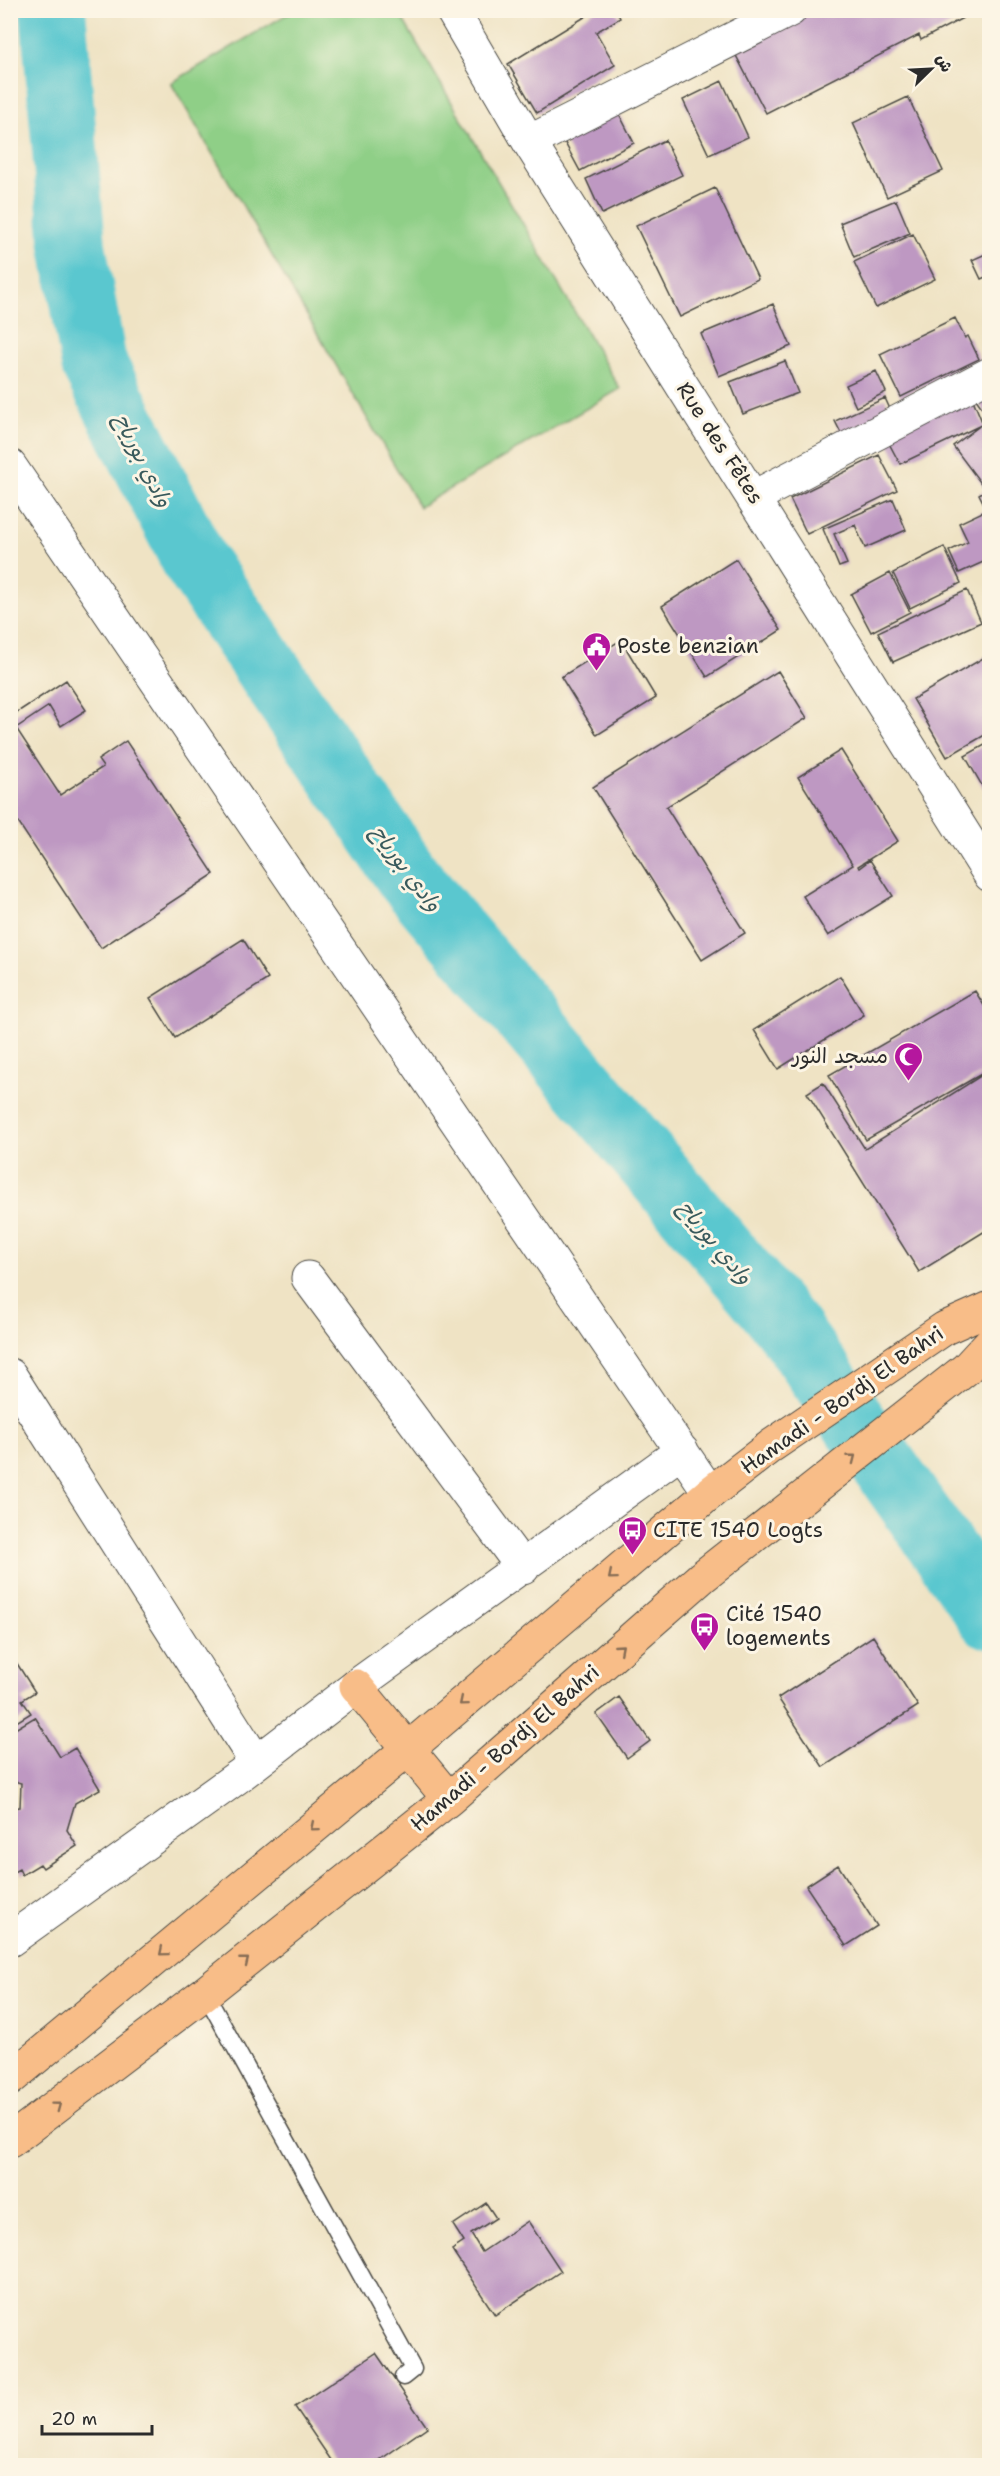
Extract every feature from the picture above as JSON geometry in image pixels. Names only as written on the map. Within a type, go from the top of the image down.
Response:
[{"type":"highway","name":"Hamadi - Bordj El Bahri","points":[[10,2079],[408,1749],[710,1493],[771,1446],[945,1328],[990,1308]]},
{"type":"highway","name":"Hamadi - Bordj El Bahri","points":[[10,2141],[205,1994],[449,1799],[702,1577],[966,1369],[990,1343]]},
{"type":"highway","points":[[356,1686],[449,1799]]},
{"type":"street","name":"Rue des Fêtes","points":[[453,10],[529,142],[990,875]]},
{"type":"street","points":[[529,142],[790,10]]},
{"type":"street","points":[[754,497],[990,374]]},
{"type":"street","points":[[10,466],[710,1493]]},
{"type":"street","points":[[308,1278],[523,1568]]},
{"type":"street","points":[[10,1375],[256,1762]]},
{"type":"street","points":[[10,1940],[682,1451]]},
{"type":"lane","points":[[205,1994],[413,2369],[403,2377]]},
{"type":"green space","points":[[294,10],[398,11],[620,389],[419,507],[171,83]]},
{"type":"building","points":[[596,10],[616,10],[620,18],[596,32],[615,65],[537,113],[508,64]]},
{"type":"building","points":[[796,10],[978,10],[921,40],[919,35],[766,113],[730,44]]},
{"type":"building","points":[[722,81],[748,137],[709,155],[683,100]]},
{"type":"building","points":[[908,97],[943,171],[887,197],[853,123]]},
{"type":"building","points":[[613,102],[634,143],[580,171],[558,130]]},
{"type":"building","points":[[665,140],[682,175],[602,214],[586,179]]},
{"type":"building","points":[[715,188],[758,279],[680,317],[636,226]]},
{"type":"building","points":[[896,200],[910,233],[854,257],[840,223]]},
{"type":"building","points":[[913,234],[935,279],[876,308],[854,262]]},
{"type":"building","points":[[990,252],[990,275],[981,279],[972,260]]},
{"type":"building","points":[[773,304],[791,346],[719,376],[701,334]]},
{"type":"building","points":[[955,318],[965,338],[968,336],[979,359],[901,397],[880,354]]},
{"type":"building","points":[[785,361],[798,393],[743,414],[730,382]]},
{"type":"building","points":[[876,371],[886,392],[856,407],[846,385]]},
{"type":"building","points":[[990,385],[990,419],[973,395]]},
{"type":"building","points":[[969,390],[983,424],[990,432],[990,559],[959,573],[949,551],[968,542],[959,523],[987,510],[979,494],[986,490],[953,446],[981,425],[900,464],[883,432]]},
{"type":"building","points":[[885,398],[894,418],[845,441],[835,421]]},
{"type":"building","points":[[879,455],[897,490],[807,534],[790,499]]},
{"type":"building","points":[[893,499],[906,530],[865,548],[855,525],[834,534],[847,564],[839,567],[823,529]]},
{"type":"building","points":[[944,547],[961,583],[910,608],[893,573]]},
{"type":"building","points":[[736,559],[781,630],[707,677],[662,606]]},
{"type":"building","points":[[890,573],[910,612],[871,632],[851,594]]},
{"type":"building","points":[[967,590],[981,622],[893,662],[878,632]]},
{"type":"building","points":[[621,640],[656,698],[597,735],[561,677]]},
{"type":"building","points":[[990,654],[990,732],[947,757],[913,699]]},
{"type":"building","points":[[778,671],[807,718],[666,807],[745,933],[702,960],[593,787]]},
{"type":"building","points":[[66,680],[86,710],[61,726],[49,706],[16,728],[60,795],[103,767],[98,760],[126,741],[214,874],[101,948],[10,810],[10,717]]},
{"type":"building","points":[[990,742],[990,786],[984,789],[965,756]]},
{"type":"building","points":[[841,750],[898,841],[858,866],[859,868],[870,860],[893,896],[828,936],[803,896],[853,865],[798,777]]},
{"type":"building","points":[[243,939],[268,979],[175,1038],[150,998]]},
{"type":"building","points":[[840,976],[864,1015],[778,1069],[754,1030]]},
{"type":"building","points":[[975,991],[990,1015],[990,1069],[866,1140],[829,1075]]},
{"type":"building","points":[[990,1070],[990,1228],[919,1272],[807,1093],[823,1083],[865,1149]]},
{"type":"building","points":[[873,1636],[918,1706],[823,1767],[778,1698]]},
{"type":"building","points":[[16,1662],[35,1692],[22,1700],[31,1713],[10,1726],[10,1665]]},
{"type":"building","points":[[619,1697],[650,1741],[627,1758],[596,1714]]},
{"type":"building","points":[[35,1717],[60,1757],[75,1748],[100,1789],[75,1803],[67,1830],[77,1846],[43,1868],[40,1864],[22,1875],[19,1869],[10,1874],[10,1808],[20,1807],[21,1783],[10,1780],[10,1732]]},
{"type":"building","points":[[838,1865],[877,1926],[846,1946],[806,1886]]},
{"type":"building","points":[[486,2203],[496,2218],[471,2234],[482,2252],[528,2221],[561,2271],[495,2315],[452,2250],[464,2242],[453,2225]]},
{"type":"building","points":[[376,2353],[427,2427],[371,2466],[335,2466],[295,2407]]},
{"type":"waterway","name":"وادي بورياح","points":[[53,10],[73,246],[94,364],[195,562],[409,878],[787,1327],[990,1616]]},
{"type":"place","name":"Poste benzian","points":[[596,672]]},
{"type":"place","name":"مسجد النور","points":[[909,1082]]},
{"type":"place","name":"CITE 1540 Logts","points":[[632,1556]]},
{"type":"place","name":"Cité 1540 logements","points":[[705,1652]]}]
